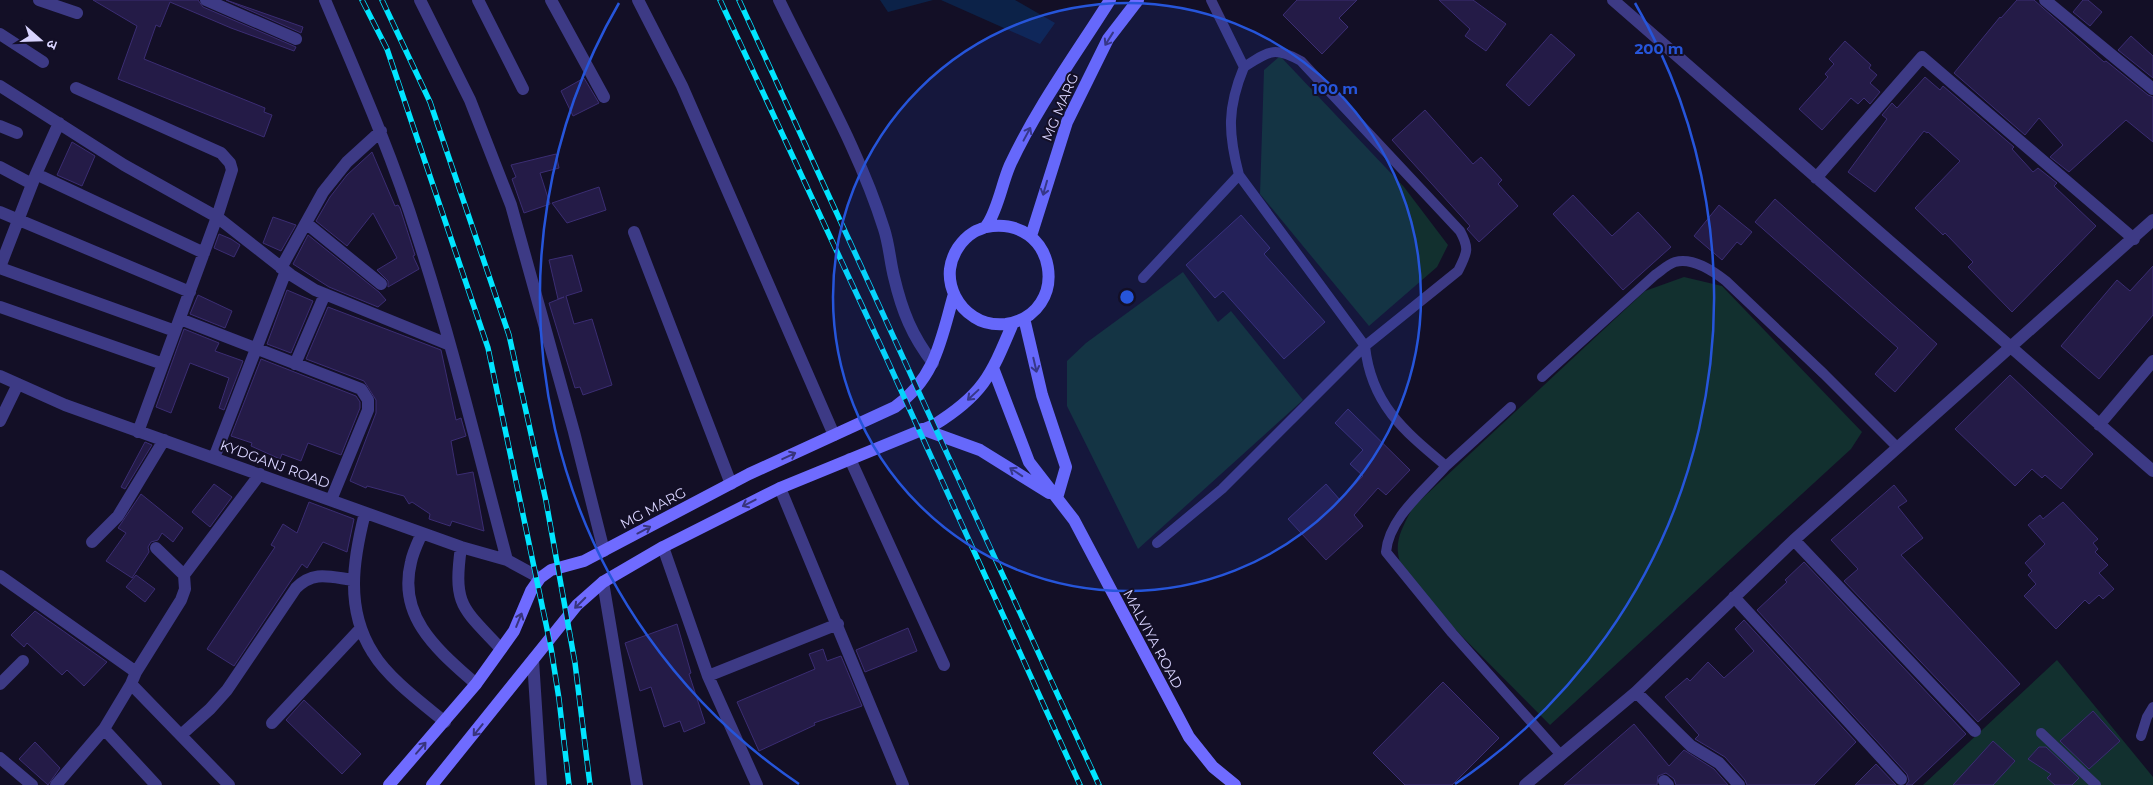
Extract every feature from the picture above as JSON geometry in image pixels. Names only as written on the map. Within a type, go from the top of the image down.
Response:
[{"type":"main road","points":[[986,226],[1010,165],[1037,115],[1109,0]]},
{"type":"main road","name":"MG MARG","points":[[1032,236],[1067,122],[1108,39],[1138,0]]},
{"type":"main road","points":[[432,785],[577,606],[603,582],[663,546],[780,488],[922,429],[956,410],[980,388],[1019,320],[1042,302],[1049,279],[1046,255],[1032,236],[1010,226],[986,226],[966,238],[953,259],[950,270],[954,294],[968,313],[978,320],[989,323],[1019,320]]},
{"type":"main road","name":"MG MARG","points":[[540,578],[551,570],[584,561],[731,484],[895,406],[908,398],[924,380],[937,355],[954,294]]},
{"type":"main road","points":[[922,429],[980,450],[1057,498],[1066,466],[1019,320]]},
{"type":"main road","name":"MALVIYA ROAD","points":[[993,368],[1029,462],[1074,520],[1189,737],[1213,767],[1235,785]]},
{"type":"main road","points":[[389,785],[476,684],[514,631],[531,591],[540,578]]},
{"type":"street","points":[[39,0],[77,13]]},
{"type":"street","points":[[325,0],[381,131],[417,235],[450,345],[507,560]]},
{"type":"street","points":[[420,0],[470,100],[511,205],[574,432],[604,551]]},
{"type":"street","points":[[478,0],[523,89]]},
{"type":"street","points":[[550,0],[604,97]]},
{"type":"street","points":[[638,0],[682,86],[834,435]]},
{"type":"street","points":[[779,0],[860,167],[885,230],[894,277],[906,319],[916,342],[933,363]]},
{"type":"street","points":[[1613,0],[2153,472]]},
{"type":"street","points":[[2045,0],[2153,89]]},
{"type":"street","points":[[214,2],[296,39]]},
{"type":"street","points":[[0,34],[43,62]]},
{"type":"street","points":[[1816,178],[1922,57],[2134,239]]},
{"type":"street","points":[[0,86],[124,165],[217,216],[284,269],[325,294],[450,345]]},
{"type":"street","points":[[76,88],[220,153],[230,163],[232,170],[204,253],[138,432]]},
{"type":"street","points":[[60,123],[34,179],[0,267],[255,349],[361,389],[368,400],[368,410],[331,500]]},
{"type":"street","points":[[0,126],[17,133]]},
{"type":"street","points":[[214,458],[284,269],[306,223],[323,192],[347,162],[381,131]]},
{"type":"street","points":[[0,167],[34,179],[204,253]]},
{"type":"street","points":[[0,212],[190,292]]},
{"type":"street","points":[[1525,785],[1636,692],[1794,540],[2134,239],[2153,220]]},
{"type":"street","points":[[306,223],[381,284]]},
{"type":"street","points":[[634,232],[731,484]]},
{"type":"street","points":[[296,364],[325,294]]},
{"type":"street","points":[[0,307],[163,364]]},
{"type":"street","points":[[2099,425],[2153,362]]},
{"type":"street","name":"KYDGANJ ROAD","points":[[0,376],[65,405],[138,432],[461,547],[507,560],[540,578]]},
{"type":"street","points":[[0,421],[18,384]]},
{"type":"street","points":[[92,542],[118,516],[164,440]]},
{"type":"street","points":[[850,459],[944,665]]},
{"type":"street","points":[[56,785],[104,729],[181,600],[185,589],[184,575],[260,474]]},
{"type":"street","points":[[780,488],[838,624],[903,785]]},
{"type":"street","points":[[365,512],[356,548],[353,580],[361,628],[373,654],[419,700],[445,722]]},
{"type":"street","points":[[422,533],[410,563],[408,593],[420,625],[432,644],[476,684]]},
{"type":"street","points":[[1794,540],[1975,732]]},
{"type":"street","points":[[663,546],[708,676],[757,785]]},
{"type":"street","points":[[461,547],[457,580],[459,596],[467,612],[501,649]]},
{"type":"street","points":[[156,548],[184,575]]},
{"type":"street","points":[[181,736],[227,690],[296,588],[305,578],[318,575],[353,580]]},
{"type":"street","points":[[0,576],[133,678],[181,736],[229,785]]},
{"type":"street","points":[[603,582],[637,785]]},
{"type":"street","points":[[1734,596],[1901,779]]},
{"type":"street","points":[[708,676],[838,624]]},
{"type":"street","points":[[272,723],[361,628]]},
{"type":"street","points":[[533,660],[541,785]]},
{"type":"street","points":[[0,684],[23,661]]},
{"type":"street","points":[[1636,692],[1691,746],[1719,763],[1740,785]]},
{"type":"street","points":[[104,729],[156,785]]},
{"type":"street","points":[[0,758],[32,785]]},
{"type":"lane","points":[[1211,0],[1244,68]]},
{"type":"lane","points":[[1157,543],[1222,489],[1365,346],[1458,270],[1466,254],[1467,243],[1460,231],[1302,61],[1287,53],[1268,52],[1244,68],[1234,92],[1230,142],[1239,175],[1365,346],[1367,364],[1374,386],[1402,430],[1446,466]]},
{"type":"lane","points":[[1143,278],[1239,175]]},
{"type":"lane","points":[[1542,377],[1655,275],[1675,262],[1690,262],[1710,268],[1726,281],[1824,374],[1898,448]]},
{"type":"lane","points":[[1511,407],[1446,466],[1394,524],[1387,537],[1386,552],[1452,633],[1560,754]]},
{"type":"lane","points":[[2140,736],[2153,707]]},
{"type":"lane","points":[[2041,733],[2096,785]]},
{"type":"green space","points":[[1280,56],[1404,187],[1448,245],[1437,267],[1369,326],[1260,194],[1264,70]]},
{"type":"green space","points":[[1183,272],[1218,322],[1231,311],[1303,400],[1138,549],[1067,406],[1067,361],[1086,343]]},
{"type":"green space","points":[[1684,277],[1722,286],[1862,432],[1851,449],[1550,725],[1407,581],[1399,560],[1398,543],[1400,536],[1413,507],[1645,291]]},
{"type":"green space","points":[[2057,660],[2153,777],[2153,785],[1923,785]]},
{"type":"water","points":[[880,0],[933,0],[888,12]]},
{"type":"water","points":[[941,0],[1015,0],[1055,23],[1040,44]]},
{"type":"building","points":[[93,0],[198,0],[203,7],[296,47],[294,51],[231,28],[170,2],[160,27],[156,25],[144,59],[265,108],[264,112],[272,115],[264,137],[118,79],[137,26]]},
{"type":"building","points":[[226,0],[303,27],[301,33],[299,32]]},
{"type":"building","points":[[1297,0],[1357,0],[1339,18],[1348,27],[1322,54],[1283,15]]},
{"type":"building","points":[[1439,0],[1473,0],[1506,24],[1486,51],[1465,36],[1470,29]]},
{"type":"building","points":[[2017,0],[2034,0],[2104,62],[2106,61],[2153,97],[2153,142],[2126,120],[2069,172],[2050,157],[2063,145],[2039,118],[2025,135],[1954,73],[2000,17]]},
{"type":"building","points":[[2083,0],[2088,0],[2102,12],[2090,26],[2073,12]]},
{"type":"building","points":[[1551,34],[1575,55],[1529,106],[1506,85]]},
{"type":"building","points":[[2131,36],[2153,56],[2153,78],[2118,50]]},
{"type":"building","points":[[1845,41],[1871,65],[1869,68],[1877,75],[1870,83],[1880,92],[1870,104],[1864,98],[1858,104],[1851,98],[1822,130],[1799,109],[1828,77],[1825,74],[1834,64],[1829,59]]},
{"type":"building","points":[[1925,77],[1940,90],[1943,86],[2014,147],[2012,149],[2033,172],[2038,168],[2057,183],[2054,186],[2096,226],[2012,312],[1968,267],[1973,262],[1945,233],[1943,235],[1915,208],[1960,161],[1928,132],[1924,131],[1875,192],[1848,172],[1887,119],[1882,115],[1892,103],[1897,108]]},
{"type":"building","points":[[584,78],[599,103],[573,116],[561,91]]},
{"type":"building","points":[[1425,110],[1473,164],[1481,157],[1502,180],[1498,184],[1518,206],[1479,242],[1467,229],[1470,226],[1392,140]]},
{"type":"building","points":[[72,142],[95,156],[82,186],[57,175]]},
{"type":"building","points":[[372,152],[395,206],[398,205],[400,208],[415,255],[413,256],[419,269],[388,287],[388,281],[377,270],[397,258],[373,213],[347,246],[316,221],[330,197],[347,175]]},
{"type":"building","points":[[556,154],[559,168],[540,173],[550,204],[524,213],[512,179],[516,177],[511,165]]},
{"type":"building","points":[[599,187],[606,210],[567,223],[552,203]]},
{"type":"building","points":[[1573,195],[1612,236],[1638,212],[1671,247],[1623,290],[1553,214]]},
{"type":"building","points":[[1775,199],[1937,344],[1895,392],[1875,374],[1898,348],[1755,222]]},
{"type":"building","points":[[1719,205],[1752,232],[1741,245],[1737,242],[1722,260],[1694,236]]},
{"type":"building","points":[[1241,215],[1270,248],[1264,254],[1325,322],[1284,359],[1223,291],[1215,298],[1186,265]]},
{"type":"building","points":[[273,217],[296,225],[281,251],[263,243]]},
{"type":"building","points":[[219,234],[240,245],[234,257],[214,248]]},
{"type":"building","points":[[308,235],[379,292],[386,300],[378,307],[329,287],[293,264]]},
{"type":"building","points":[[572,255],[582,291],[566,296],[574,324],[592,319],[612,385],[583,395],[580,387],[575,388],[549,303],[564,297],[558,299],[549,260]]},
{"type":"building","points":[[2153,266],[2153,315],[2099,379],[2061,346],[2117,280],[2130,291]]},
{"type":"building","points":[[287,290],[313,301],[291,353],[267,344]]},
{"type":"building","points":[[198,295],[232,311],[225,328],[190,314]]},
{"type":"building","points":[[328,307],[441,350],[456,420],[461,418],[466,436],[451,441],[457,475],[473,472],[484,531],[452,521],[450,526],[429,519],[430,514],[412,502],[409,504],[404,496],[367,486],[366,488],[350,481],[376,413],[376,400],[364,381],[306,359]]},
{"type":"building","points":[[184,329],[219,343],[215,351],[243,361],[224,410],[219,408],[229,378],[190,363],[171,413],[156,407]]},
{"type":"building","points":[[261,359],[356,396],[360,402],[360,408],[341,455],[308,443],[301,461],[282,454],[280,459],[251,446],[252,443],[231,436]]},
{"type":"building","points":[[2010,375],[2093,454],[2061,489],[2045,475],[2042,478],[2032,469],[2015,486],[1955,429]]},
{"type":"building","points":[[1348,409],[1410,470],[1386,495],[1378,488],[1354,515],[1363,526],[1326,560],[1288,519],[1326,484],[1340,500],[1363,476],[1350,464],[1363,450],[1335,423]]},
{"type":"building","points":[[145,442],[152,445],[125,489],[121,487]]},
{"type":"building","points":[[214,484],[232,497],[210,527],[192,512]]},
{"type":"building","points":[[1894,485],[1907,501],[1898,507],[1923,538],[1901,555],[2020,684],[1978,722],[1844,581],[1858,569],[1831,540]]},
{"type":"building","points":[[141,494],[183,528],[173,542],[162,533],[158,540],[151,542],[148,547],[149,552],[132,578],[106,561],[126,533],[118,528]]},
{"type":"building","points":[[309,502],[354,519],[347,552],[323,542],[307,568],[302,564],[234,666],[207,649],[275,547],[271,545],[283,524],[297,533]]},
{"type":"building","points":[[2063,502],[2098,539],[2093,543],[2098,549],[2095,552],[2108,565],[2099,573],[2114,589],[2103,599],[2099,595],[2089,604],[2085,600],[2056,629],[2024,596],[2036,584],[2028,575],[2032,571],[2025,563],[2045,544],[2028,525],[2040,515],[2043,519]]},
{"type":"building","points":[[1804,562],[1966,734],[1912,785],[1906,785],[1909,781],[1907,774],[1757,610],[1787,582],[1785,580]]},
{"type":"building","points":[[136,575],[155,589],[145,602],[126,587]]},
{"type":"building","points":[[35,611],[107,662],[84,686],[67,670],[62,675],[27,643],[24,647],[11,635]]},
{"type":"building","points":[[1744,620],[1856,742],[1814,785],[1747,785],[1745,780],[1725,757],[1695,739],[1699,735],[1665,697],[1687,678],[1690,681],[1708,662],[1724,678],[1754,651],[1735,629]]},
{"type":"building","points":[[677,624],[691,673],[689,674],[705,723],[684,732],[680,721],[664,727],[651,687],[640,691],[625,643]]},
{"type":"building","points":[[908,628],[917,651],[865,672],[856,650]]},
{"type":"building","points":[[823,649],[827,661],[841,656],[862,706],[814,723],[815,725],[759,751],[737,702],[815,669],[809,654]]},
{"type":"building","points":[[1443,682],[1499,738],[1452,785],[1405,785],[1373,753]]},
{"type":"building","points":[[304,700],[361,754],[342,774],[286,720]]},
{"type":"building","points":[[2093,711],[2120,741],[2089,769],[2060,741]]},
{"type":"building","points":[[1634,724],[1669,766],[1684,750],[1714,769],[1728,785],[1676,785],[1674,779],[1666,773],[1658,776],[1657,785],[1564,785]]},
{"type":"building","points":[[1993,741],[2015,761],[1993,785],[1953,785]]},
{"type":"building","points":[[35,742],[60,768],[48,785],[19,759]]},
{"type":"building","points":[[2039,747],[2046,747],[2079,778],[2072,785],[2055,785],[2047,778],[2051,774],[2028,759]]},
{"type":"building","points":[[1876,764],[1896,785],[1855,785]]},
{"type":"railway","points":[[362,0],[387,49],[488,348],[551,648],[569,785]]},
{"type":"railway","points":[[382,0],[430,102],[509,335],[546,501],[575,663],[590,785]]},
{"type":"railway","points":[[720,0],[885,355],[1080,785]]},
{"type":"railway","points":[[739,0],[1099,785]]}]
